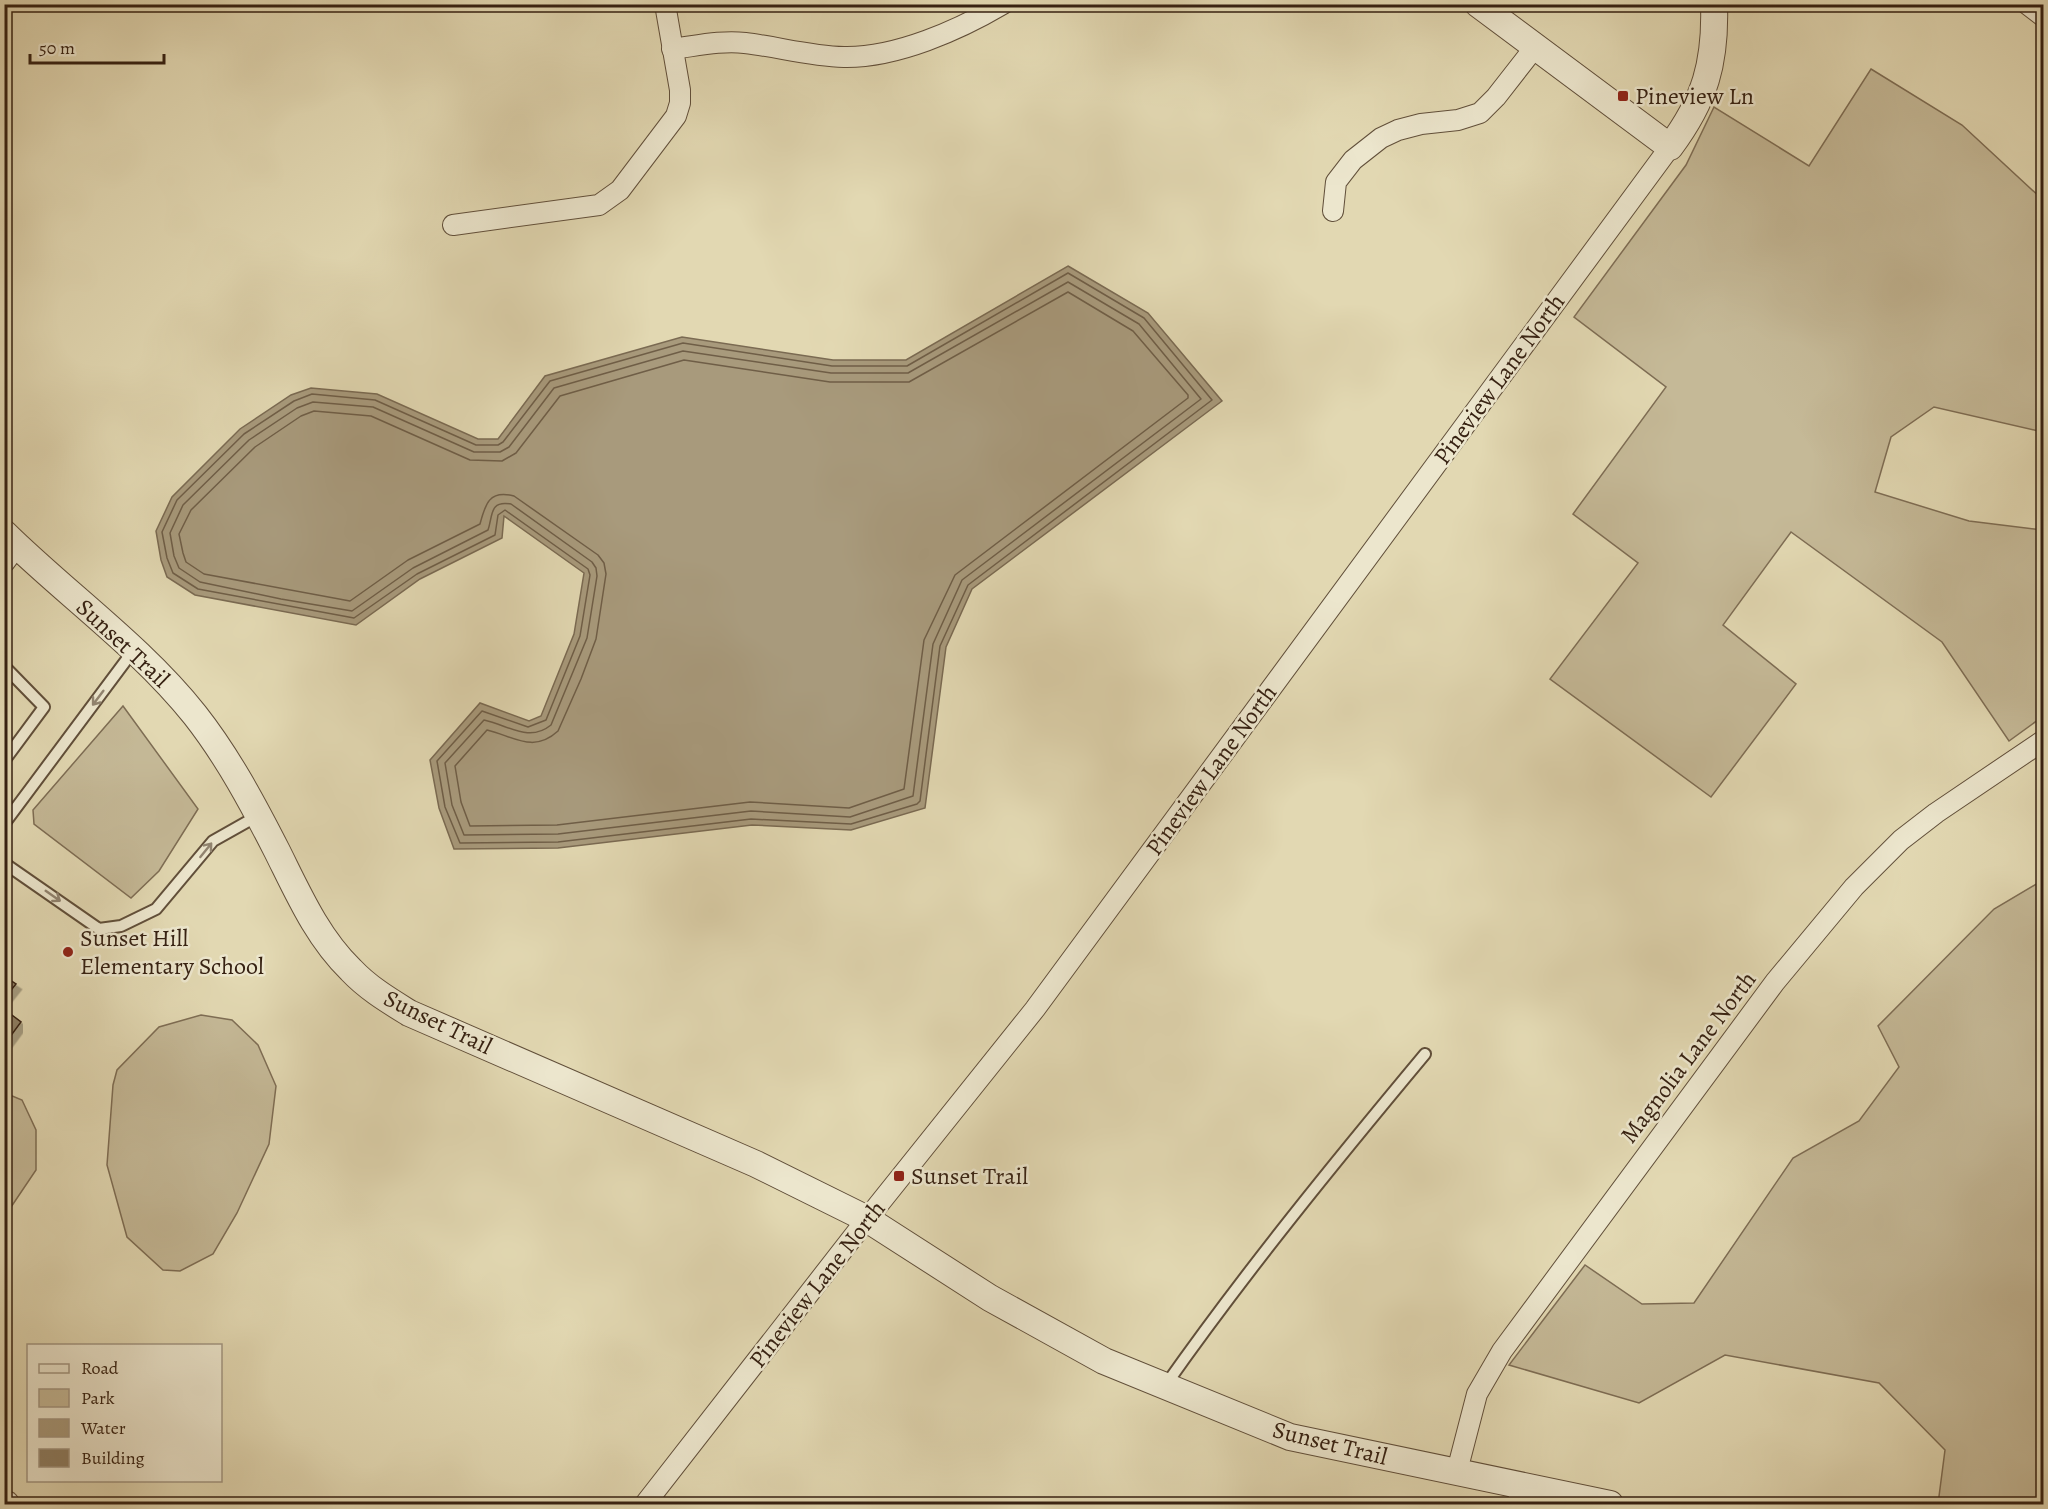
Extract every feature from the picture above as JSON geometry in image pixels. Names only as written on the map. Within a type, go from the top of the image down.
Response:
[{"type":"street","points":[[453,225],[599,205],[620,190],[676,116],[680,103],[680,90],[665,4]]},
{"type":"street","points":[[672,49],[743,43],[806,55],[847,57],[885,52],[931,40],[975,21],[1003,4]]},
{"type":"street","points":[[1478,4],[1670,147]]},
{"type":"street","name":"Pineview Lane North","points":[[645,1504],[867,1219],[1035,1009],[1670,147],[1698,105],[1710,69],[1715,31],[1714,4]]},
{"type":"street","points":[[2027,4],[2043,17]]},
{"type":"street","points":[[1333,211],[1336,182],[1353,160],[1381,138],[1398,130],[1420,124],[1458,120],[1480,113],[1496,97],[1535,47]]},
{"type":"street","name":"Sunset Trail","points":[[9,548],[159,674],[195,715],[227,760],[259,815],[308,912],[327,943],[351,970],[379,994],[409,1013],[756,1164],[867,1219],[1039,1327],[1104,1361],[1165,1386],[1290,1437],[1457,1472],[1521,1496],[1610,1504]]},
{"type":"street","name":"Magnolia Lane North","points":[[1457,1472],[1477,1395],[1502,1351],[1775,982],[1854,887],[1901,840],[1936,813],[2043,740]]},
{"type":"lane","points":[[4,824],[133,651]]},
{"type":"lane","points":[[4,761],[44,707],[5,667]]},
{"type":"lane","points":[[4,863],[99,928],[121,926],[156,909],[213,841],[259,815]]},
{"type":"lane","points":[[1165,1386],[1207,1326],[1425,1054]]},
{"type":"green space","points":[[1871,69],[1962,125],[2043,200],[2043,432],[1934,407],[1891,437],[1875,492],[1969,521],[2043,530],[2042,717],[2009,741],[1942,642],[1791,532],[1723,625],[1796,684],[1711,797],[1550,679],[1638,563],[1573,514],[1666,387],[1574,317],[1686,165],[1714,107],[1809,166]]},
{"type":"green space","points":[[123,706],[198,809],[159,871],[131,898],[34,824],[33,810]]},
{"type":"green space","points":[[2043,880],[2043,1504],[1938,1504],[1945,1450],[1879,1383],[1725,1355],[1639,1403],[1509,1365],[1585,1265],[1642,1304],[1694,1303],[1793,1158],[1859,1121],[1899,1067],[1878,1026],[1994,909]]},
{"type":"green space","points":[[201,1015],[232,1020],[258,1045],[276,1086],[269,1144],[237,1213],[213,1254],[180,1271],[163,1270],[127,1237],[107,1165],[113,1085],[117,1070],[159,1027]]},
{"type":"green space","points":[[5,1093],[22,1100],[36,1130],[36,1170],[5,1216]]},
{"type":"water","points":[[1068,266],[1148,313],[1222,401],[972,589],[946,647],[925,808],[851,830],[752,825],[558,848],[454,849],[439,808],[430,760],[480,703],[529,721],[541,716],[574,634],[584,573],[504,516],[502,538],[420,579],[356,625],[195,595],[167,577],[161,560],[156,531],[172,497],[240,429],[291,395],[311,388],[377,394],[478,439],[498,439],[545,376],[682,337],[833,360],[906,360]]},
{"type":"building","points":[[4,976],[16,984],[4,999]]},
{"type":"building","points":[[4,1009],[21,1022],[4,1045]]},
{"type":"place","name":"Pineview Ln","points":[[1623,96]]},
{"type":"place","name":"Sunset Hill Elementary School","points":[[68,952]]},
{"type":"place","name":"Sunset Trail","points":[[899,1176]]}]
